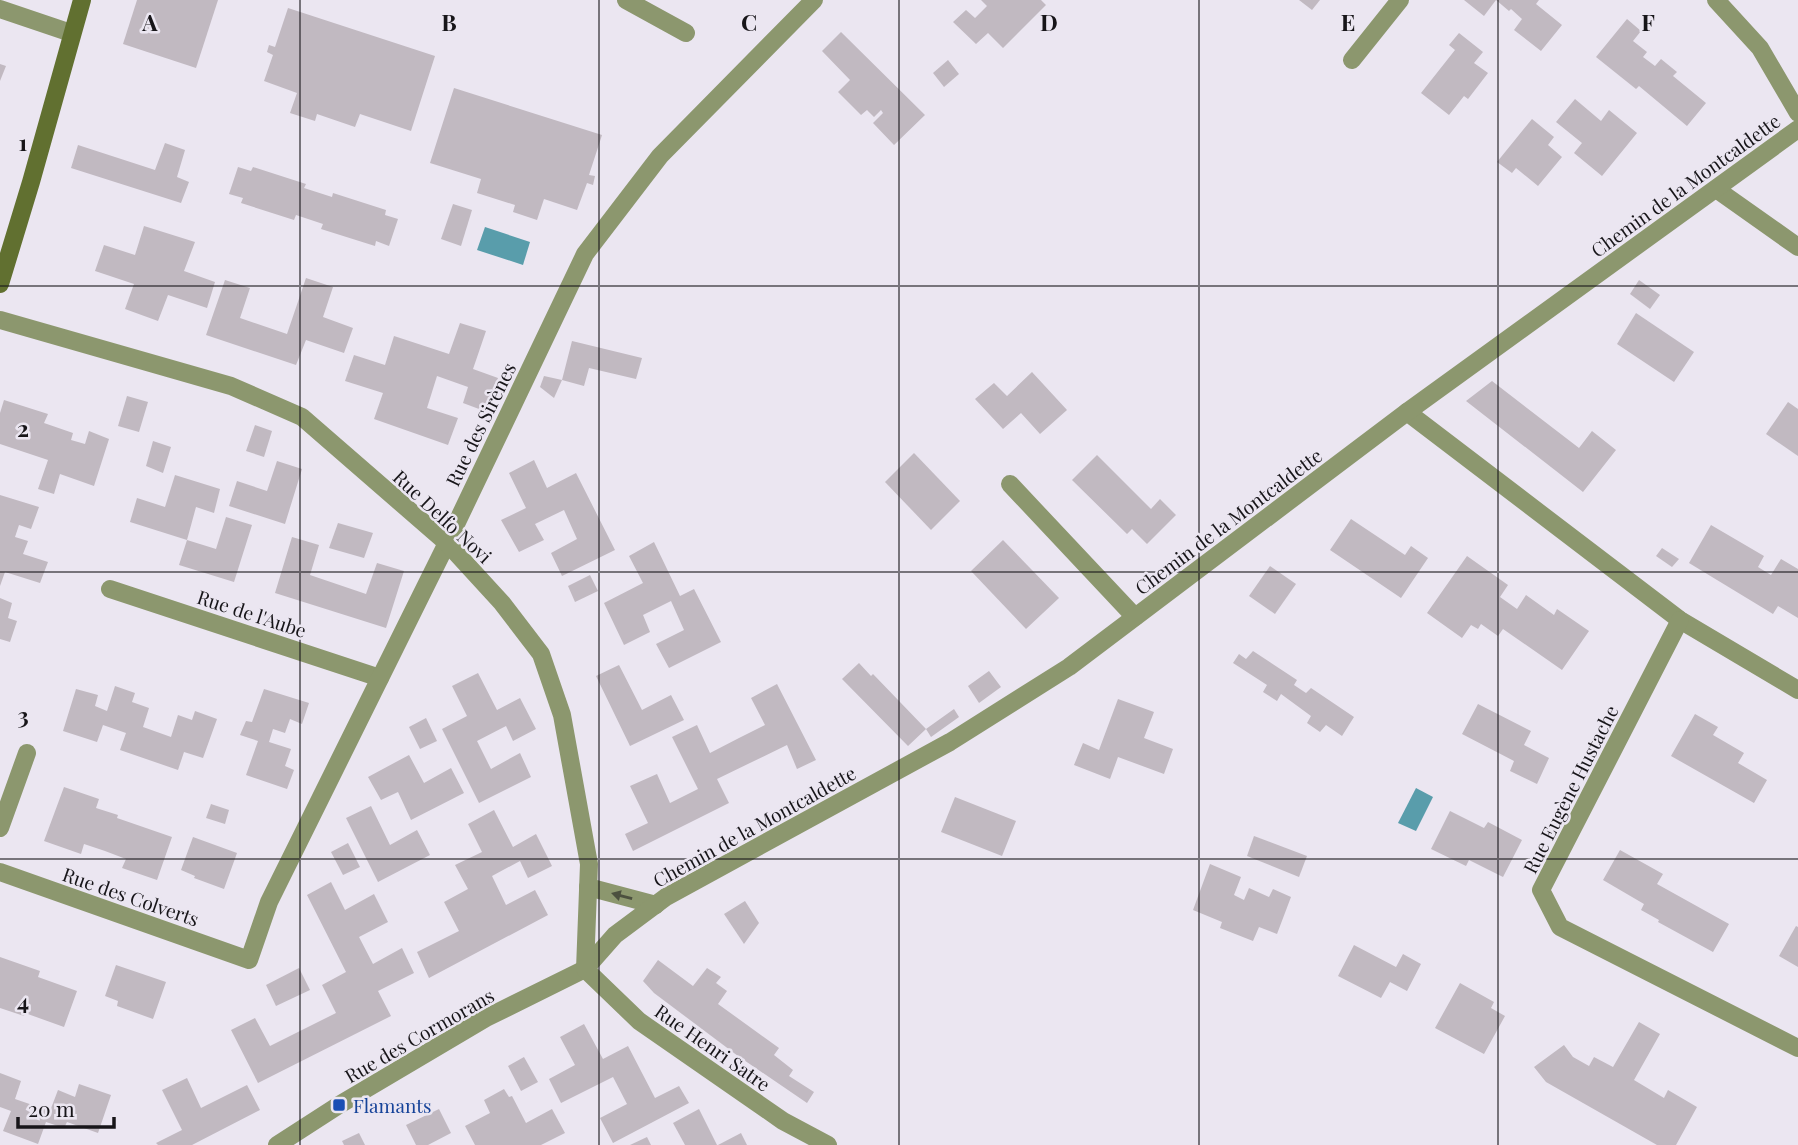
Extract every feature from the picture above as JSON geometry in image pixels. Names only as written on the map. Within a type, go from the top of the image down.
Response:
[{"type":"main road","points":[[0,284],[82,0]]},
{"type":"street","points":[[626,0],[687,33]]},
{"type":"street","name":"Rue des Sirènes","points":[[248,960],[269,902],[447,543],[585,254],[660,156],[814,0]]},
{"type":"street","points":[[1352,61],[1400,0]]},
{"type":"street","points":[[1716,0],[1760,48],[1798,113]]},
{"type":"street","points":[[0,9],[71,33]]},
{"type":"street","name":"Chemin de la Montcaldette","points":[[585,970],[615,935],[656,905],[950,741],[1069,667],[1407,412],[1798,129]]},
{"type":"street","points":[[1716,189],[1798,247]]},
{"type":"street","name":"Rue Delfo Novi","points":[[0,320],[232,386],[302,417],[447,543],[502,603],[541,654],[562,715],[589,864],[585,970]]},
{"type":"street","points":[[1407,412],[1680,620],[1798,690]]},
{"type":"street","points":[[1010,484],[1135,617]]},
{"type":"street","name":"Rue de l'Aube","points":[[110,589],[380,678]]},
{"type":"street","name":"Rue Eugène Hustache","points":[[1680,620],[1541,890],[1560,927],[1798,1048]]},
{"type":"street","points":[[0,828],[27,753]]},
{"type":"street","name":"Rue des Colverts","points":[[0,872],[248,960]]},
{"type":"street","name":"Chemin de la Montcaldette","points":[[588,887],[656,905]]},
{"type":"street","name":"Rue des Cormorans","points":[[278,1145],[486,1018],[585,970]]},
{"type":"street","name":"Rue Henri Satre","points":[[585,970],[639,1021],[783,1121],[828,1145]]},
{"type":"water","points":[[485,227],[530,242],[523,265],[477,250]]},
{"type":"water","points":[[1416,788],[1433,797],[1416,831],[1398,823]]},
{"type":"building","points":[[137,0],[218,0],[196,68],[123,44]]},
{"type":"building","points":[[981,0],[1041,0],[1046,5],[1003,48],[988,33],[976,44],[953,22],[966,10],[975,18],[987,6]]},
{"type":"building","points":[[1299,0],[1320,0],[1312,10]]},
{"type":"building","points":[[1464,0],[1496,0],[1484,16]]},
{"type":"building","points":[[1496,0],[1539,0],[1536,4],[1562,25],[1541,51],[1514,30],[1522,19]]},
{"type":"building","points":[[288,8],[435,56],[411,131],[360,114],[355,127],[317,114],[315,121],[290,113],[297,93],[264,81],[273,55],[267,52],[269,45],[275,47]]},
{"type":"building","points":[[1627,19],[1641,31],[1633,41],[1647,52],[1643,57],[1655,66],[1661,59],[1677,72],[1673,76],[1706,103],[1687,126],[1639,86],[1636,89],[1596,57]]},
{"type":"building","points":[[841,32],[925,115],[894,145],[873,123],[883,113],[881,110],[874,117],[867,110],[861,115],[838,92],[850,80],[822,51]]},
{"type":"building","points":[[1459,33],[1483,52],[1474,63],[1488,73],[1468,99],[1464,96],[1449,115],[1421,93],[1455,50],[1449,45]]},
{"type":"building","points":[[948,60],[959,74],[944,87],[933,73]]},
{"type":"building","points":[[0,64],[6,66],[0,81]]},
{"type":"building","points":[[454,88],[602,135],[589,175],[595,176],[593,185],[587,183],[577,210],[544,199],[537,220],[513,212],[515,205],[477,193],[481,179],[430,163]]},
{"type":"building","points":[[1575,99],[1601,121],[1609,110],[1637,133],[1602,176],[1574,153],[1582,143],[1556,122]]},
{"type":"building","points":[[1532,119],[1554,137],[1548,145],[1562,157],[1538,186],[1516,168],[1512,173],[1497,162]]},
{"type":"building","points":[[165,143],[185,150],[177,177],[189,182],[181,203],[71,168],[78,145],[155,170]]},
{"type":"building","points":[[238,167],[251,171],[253,167],[306,184],[304,188],[332,197],[333,193],[386,210],[385,215],[398,219],[389,246],[376,241],[375,246],[321,229],[323,224],[296,215],[294,220],[241,203],[243,198],[229,194]]},
{"type":"building","points":[[453,204],[472,210],[461,246],[441,239]]},
{"type":"building","points":[[144,226],[195,242],[184,271],[215,282],[207,308],[168,295],[158,321],[125,309],[134,284],[95,271],[104,245],[135,255]]},
{"type":"building","points":[[306,278],[333,287],[323,317],[353,328],[344,353],[306,340],[296,365],[206,335],[225,280],[250,288],[240,318],[287,334]]},
{"type":"building","points":[[1639,280],[1660,295],[1650,309],[1630,294]]},
{"type":"building","points":[[1636,313],[1694,352],[1674,382],[1617,344]]},
{"type":"building","points":[[460,323],[486,331],[473,369],[498,378],[487,412],[463,403],[468,387],[437,376],[427,408],[458,418],[448,445],[374,419],[383,393],[345,381],[354,355],[385,365],[394,336],[449,354]]},
{"type":"building","points":[[572,341],[642,358],[636,379],[589,368],[584,386],[562,380]]},
{"type":"building","points":[[1032,372],[1067,410],[1040,434],[1021,413],[1003,429],[975,399],[994,383],[1007,396]]},
{"type":"building","points":[[544,376],[562,380],[554,398],[540,387]]},
{"type":"building","points":[[1492,381],[1579,448],[1592,431],[1616,450],[1583,492],[1466,401]]},
{"type":"building","points":[[127,396],[148,402],[139,432],[118,426]]},
{"type":"building","points":[[4,400],[48,414],[44,423],[73,433],[71,440],[85,444],[89,431],[109,439],[94,486],[60,474],[54,494],[38,489],[48,460],[0,444],[0,413]]},
{"type":"building","points":[[1788,402],[1798,409],[1798,456],[1766,434]]},
{"type":"building","points":[[255,425],[272,431],[264,457],[246,451]]},
{"type":"building","points":[[153,441],[171,447],[163,473],[146,466]]},
{"type":"building","points":[[914,453],[960,501],[931,530],[885,482]]},
{"type":"building","points":[[1097,455],[1151,509],[1160,499],[1176,515],[1147,544],[1132,529],[1127,534],[1072,480]]},
{"type":"building","points":[[534,460],[547,488],[576,473],[615,550],[562,576],[551,553],[577,539],[564,510],[535,524],[544,540],[519,552],[501,520],[526,508],[509,473]]},
{"type":"building","points":[[277,461],[302,469],[285,524],[229,506],[237,481],[267,491]]},
{"type":"building","points":[[175,475],[220,489],[214,513],[196,507],[187,540],[130,522],[137,498],[165,507]]},
{"type":"building","points":[[0,495],[39,507],[31,529],[19,525],[15,537],[28,541],[23,554],[48,562],[40,583],[5,572],[0,586]]},
{"type":"building","points":[[226,517],[252,525],[234,582],[179,565],[187,540],[216,549]]},
{"type":"building","points":[[1351,519],[1405,555],[1411,546],[1428,558],[1401,598],[1330,550]]},
{"type":"building","points":[[338,523],[373,533],[364,558],[329,548]]},
{"type":"building","points":[[1711,525],[1764,556],[1758,567],[1771,575],[1781,559],[1798,569],[1798,618],[1778,606],[1773,614],[1689,563]]},
{"type":"building","points":[[292,537],[319,545],[310,575],[366,594],[377,563],[404,571],[386,628],[275,593]]},
{"type":"building","points":[[1003,540],[1059,598],[1026,629],[971,571]]},
{"type":"building","points":[[654,542],[680,596],[694,589],[721,642],[669,668],[656,644],[684,630],[671,601],[643,615],[650,632],[624,645],[604,603],[643,583],[629,556]]},
{"type":"building","points":[[1662,548],[1679,559],[1672,567],[1656,556]]},
{"type":"building","points":[[1467,556],[1508,585],[1500,597],[1517,609],[1526,595],[1554,615],[1557,609],[1589,631],[1562,670],[1503,629],[1498,636],[1481,624],[1478,629],[1471,625],[1462,638],[1427,613]]},
{"type":"building","points":[[1270,566],[1296,584],[1275,614],[1249,596]]},
{"type":"building","points":[[590,575],[598,591],[575,602],[568,586]]},
{"type":"building","points":[[0,598],[12,603],[8,618],[17,621],[10,642],[0,639]]},
{"type":"building","points":[[1253,651],[1297,680],[1294,685],[1306,693],[1311,688],[1354,717],[1342,736],[1326,725],[1320,732],[1307,723],[1311,716],[1281,694],[1277,701],[1263,692],[1267,685],[1233,663],[1239,654],[1246,659]]},
{"type":"building","points":[[859,663],[926,729],[908,746],[842,679]]},
{"type":"building","points":[[619,665],[642,710],[671,695],[684,720],[630,746],[596,676]]},
{"type":"building","points":[[989,671],[1001,687],[979,703],[968,686]]},
{"type":"building","points":[[478,673],[497,710],[520,698],[536,729],[513,741],[506,726],[477,741],[491,769],[520,753],[531,777],[479,803],[442,729],[467,716],[452,686]]},
{"type":"building","points":[[777,684],[816,760],[797,769],[787,745],[717,779],[729,803],[633,851],[625,834],[648,823],[630,786],[657,774],[670,803],[698,789],[672,737],[697,725],[710,753],[765,725],[751,698]]},
{"type":"building","points":[[115,686],[135,693],[132,702],[149,708],[143,727],[171,737],[178,715],[192,720],[195,711],[217,719],[203,758],[184,752],[178,770],[120,750],[126,733],[103,725],[97,742],[63,731],[76,689],[98,695],[95,706],[107,711]]},
{"type":"building","points":[[264,689],[309,703],[302,724],[290,719],[285,733],[273,729],[269,742],[291,749],[285,766],[294,770],[287,789],[246,775],[258,741],[240,735],[246,721],[252,722]]},
{"type":"building","points":[[1118,699],[1154,712],[1144,738],[1173,749],[1164,774],[1118,757],[1110,779],[1074,765],[1083,743],[1099,750]]},
{"type":"building","points":[[1478,704],[1531,731],[1524,745],[1549,758],[1537,784],[1510,771],[1514,761],[1462,734]]},
{"type":"building","points":[[954,709],[959,717],[931,737],[926,729]]},
{"type":"building","points":[[1695,714],[1718,727],[1713,735],[1744,753],[1738,763],[1767,780],[1754,803],[1671,756]]},
{"type":"building","points":[[426,718],[437,741],[420,749],[409,727]]},
{"type":"building","points":[[409,755],[424,783],[451,768],[464,793],[411,820],[398,792],[381,800],[368,777]]},
{"type":"building","points":[[64,787],[99,799],[96,808],[118,815],[117,818],[172,837],[157,880],[122,868],[126,859],[105,851],[84,844],[81,854],[44,841]]},
{"type":"building","points":[[955,797],[1016,821],[1002,856],[941,832]]},
{"type":"building","points":[[211,804],[229,810],[225,824],[206,818]]},
{"type":"building","points":[[371,806],[390,845],[417,830],[430,855],[378,882],[346,818]]},
{"type":"building","points":[[494,810],[513,847],[536,834],[552,866],[528,878],[520,861],[492,876],[506,905],[535,890],[548,915],[429,978],[417,952],[459,931],[444,902],[468,889],[455,865],[482,852],[468,824]]},
{"type":"building","points":[[1450,811],[1484,828],[1488,822],[1522,840],[1503,877],[1469,860],[1466,866],[1431,849]]},
{"type":"building","points":[[1254,836],[1307,856],[1299,877],[1247,856]]},
{"type":"building","points":[[193,837],[237,853],[224,889],[181,870]]},
{"type":"building","points":[[348,843],[360,867],[343,875],[331,852]]},
{"type":"building","points":[[1620,850],[1663,874],[1657,884],[1729,924],[1713,952],[1658,922],[1659,920],[1641,910],[1644,904],[1603,880]]},
{"type":"building","points":[[1210,864],[1241,877],[1234,895],[1244,900],[1249,888],[1269,897],[1273,889],[1291,897],[1277,934],[1259,927],[1253,941],[1220,928],[1222,922],[1193,910]]},
{"type":"building","points":[[331,882],[345,910],[374,894],[388,922],[359,937],[373,964],[402,948],[414,973],[378,991],[391,1016],[258,1083],[231,1030],[255,1018],[270,1046],[336,1013],[322,985],[346,972],[307,895]]},
{"type":"building","points":[[745,901],[759,923],[744,944],[724,914]]},
{"type":"building","points":[[1796,926],[1798,927],[1798,967],[1779,956]]},
{"type":"building","points":[[1354,945],[1396,967],[1403,954],[1421,964],[1407,991],[1390,982],[1381,998],[1338,976]]},
{"type":"building","points":[[0,957],[40,971],[38,977],[77,991],[64,1027],[25,1013],[24,1016],[0,1008]]},
{"type":"building","points":[[658,960],[693,986],[707,968],[721,977],[716,983],[727,991],[718,1004],[779,1048],[774,1055],[793,1070],[789,1076],[814,1092],[807,1103],[738,1056],[654,993],[643,981]]},
{"type":"building","points":[[116,965],[166,982],[153,1019],[117,1006],[118,1001],[105,996]]},
{"type":"building","points":[[299,968],[310,990],[276,1006],[266,985]]},
{"type":"building","points":[[1460,983],[1494,1002],[1491,1008],[1505,1016],[1484,1054],[1435,1028]]},
{"type":"building","points":[[1639,1022],[1660,1034],[1634,1080],[1664,1098],[1668,1090],[1697,1107],[1676,1145],[1657,1145],[1546,1082],[1534,1067],[1564,1045],[1573,1057],[1589,1066],[1594,1057],[1613,1067]]},
{"type":"building","points":[[584,1024],[603,1059],[628,1046],[655,1098],[679,1086],[689,1103],[613,1143],[600,1118],[627,1104],[613,1077],[561,1103],[549,1079],[575,1065],[560,1037]]},
{"type":"building","points":[[524,1057],[538,1082],[521,1091],[508,1066]]},
{"type":"building","points":[[0,1073],[21,1081],[15,1099],[50,1111],[58,1090],[75,1097],[79,1084],[111,1095],[98,1133],[67,1122],[64,1128],[46,1122],[38,1144],[3,1131],[11,1111],[0,1107]]},
{"type":"building","points":[[187,1078],[201,1108],[247,1085],[260,1110],[192,1145],[158,1145],[156,1143],[182,1130],[162,1090]]},
{"type":"building","points":[[504,1089],[509,1097],[512,1096],[526,1123],[552,1109],[565,1133],[541,1145],[475,1145],[465,1126],[490,1113],[484,1100]]},
{"type":"building","points":[[439,1109],[451,1133],[428,1145],[416,1145],[406,1125]]},
{"type":"building","points":[[699,1109],[717,1145],[685,1145],[673,1123]]},
{"type":"building","points":[[359,1133],[365,1145],[344,1145],[342,1141]]},
{"type":"building","points":[[741,1133],[747,1145],[718,1145]]},
{"type":"building","points":[[647,1137],[651,1145],[630,1145]]},
{"type":"place","name":"Flamants","points":[[339,1105]]}]
